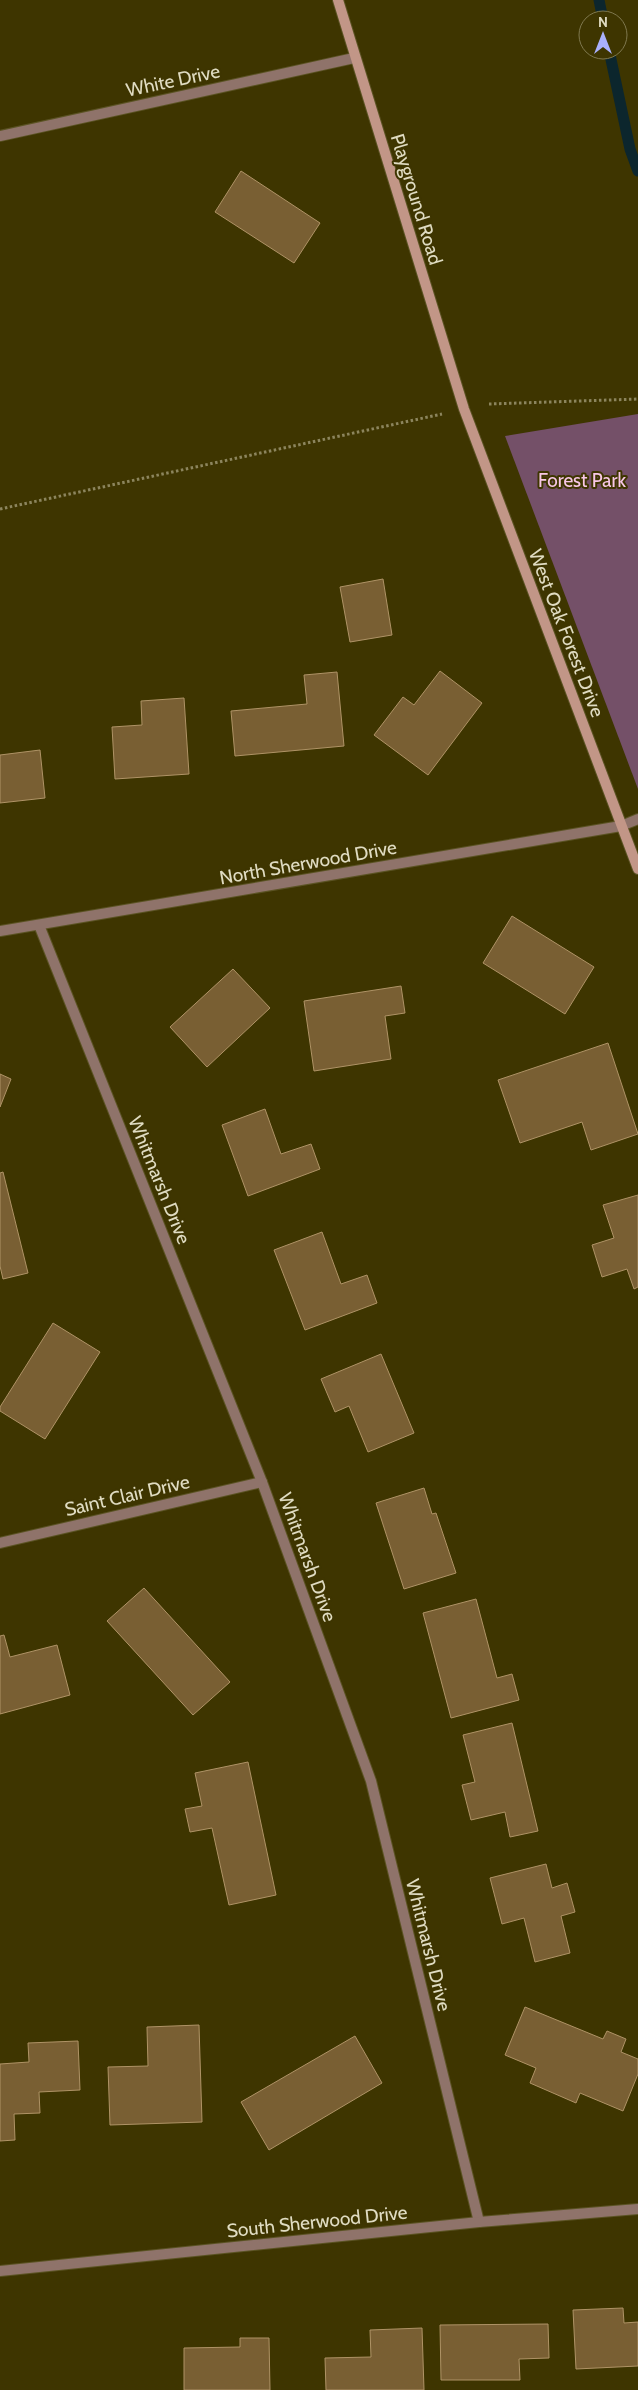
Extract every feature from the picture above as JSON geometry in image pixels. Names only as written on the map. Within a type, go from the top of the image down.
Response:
[{"type":"main road","name":"Playground Road","points":[[338,0],[354,58],[464,409]]},
{"type":"main road","name":"West Oak Forest Drive","points":[[464,409],[638,869]]},
{"type":"street","name":"White Drive","points":[[0,136],[354,58]]},
{"type":"street","name":"North Sherwood Drive","points":[[0,931],[621,826],[638,819]]},
{"type":"street","name":"Whitmarsh Drive","points":[[39,925],[262,1482],[371,1781],[479,2222]]},
{"type":"street","name":"Saint Clair Drive","points":[[0,1543],[262,1482]]},
{"type":"street","name":"South Sherwood Drive","points":[[0,2271],[479,2222],[638,2209]]},
{"type":"path","points":[[0,509],[477,405],[638,400]]},
{"type":"green space","name":"Forest Park","points":[[638,414],[638,789],[505,436]]},
{"type":"building","points":[[241,171],[320,223],[294,263],[215,212]]},
{"type":"building","points":[[383,579],[392,635],[350,642],[340,587]]},
{"type":"building","points":[[440,671],[482,703],[428,775],[374,735],[403,697],[414,705]]},
{"type":"building","points":[[337,672],[344,746],[235,756],[231,711],[307,704],[304,675]]},
{"type":"building","points":[[184,698],[189,774],[115,779],[112,727],[142,725],[141,701]]},
{"type":"building","points":[[40,750],[45,798],[0,803],[0,755]]},
{"type":"building","points":[[512,916],[594,967],[565,1014],[483,963]]},
{"type":"building","points":[[233,969],[270,1008],[207,1067],[170,1027]]},
{"type":"building","points":[[401,986],[405,1013],[385,1016],[391,1059],[314,1071],[304,1001]]},
{"type":"building","points":[[608,1043],[638,1134],[591,1150],[582,1122],[520,1143],[498,1080]]},
{"type":"building","points":[[0,1074],[11,1079],[0,1107]]},
{"type":"building","points":[[265,1109],[281,1154],[311,1144],[320,1169],[248,1196],[222,1125]]},
{"type":"building","points":[[3,1172],[28,1273],[3,1279],[0,1266],[0,1173]]},
{"type":"building","points":[[638,1195],[638,1287],[634,1289],[627,1269],[602,1277],[592,1245],[614,1238],[603,1205]]},
{"type":"building","points":[[322,1232],[341,1284],[367,1275],[377,1303],[305,1330],[274,1250]]},
{"type":"building","points":[[53,1323],[100,1352],[45,1439],[0,1411],[0,1407]]},
{"type":"building","points":[[381,1354],[414,1433],[368,1452],[349,1406],[335,1412],[321,1379]]},
{"type":"building","points":[[424,1488],[432,1514],[436,1513],[456,1573],[404,1589],[376,1503]]},
{"type":"building","points":[[144,1588],[230,1682],[193,1715],[107,1621]]},
{"type":"building","points":[[476,1599],[497,1678],[512,1674],[519,1700],[451,1718],[423,1613]]},
{"type":"building","points":[[4,1635],[10,1657],[57,1645],[70,1695],[0,1714],[0,1636]]},
{"type":"building","points":[[512,1723],[538,1831],[510,1837],[505,1812],[471,1820],[462,1785],[475,1782],[463,1735]]},
{"type":"building","points":[[248,1762],[276,1895],[229,1905],[212,1828],[190,1832],[185,1809],[202,1806],[195,1773]]},
{"type":"building","points":[[546,1864],[552,1888],[567,1883],[575,1912],[561,1916],[570,1953],[535,1962],[524,1918],[502,1924],[490,1878]]},
{"type":"building","points":[[525,2007],[603,2039],[607,2031],[626,2039],[621,2052],[638,2059],[638,2074],[623,2111],[580,2093],[576,2103],[530,2083],[536,2068],[505,2055]]},
{"type":"building","points":[[199,2025],[202,2122],[110,2125],[108,2067],[148,2066],[147,2027]]},
{"type":"building","points":[[355,2036],[382,2083],[269,2150],[241,2102]]},
{"type":"building","points":[[78,2041],[80,2090],[39,2092],[40,2113],[14,2114],[15,2140],[0,2141],[0,2064],[29,2062],[28,2043]]},
{"type":"building","points":[[623,2308],[624,2323],[638,2322],[638,2366],[576,2369],[573,2310]]},
{"type":"building","points":[[548,2324],[549,2358],[519,2359],[520,2380],[441,2380],[440,2325]]},
{"type":"building","points":[[422,2328],[424,2390],[326,2390],[325,2358],[371,2357],[370,2330]]},
{"type":"building","points":[[240,2338],[269,2338],[270,2390],[184,2390],[184,2348],[240,2347]]},
{"type":"waterway","points":[[599,0],[601,10]]},
{"type":"waterway","points":[[611,60],[630,149],[638,171]]}]
